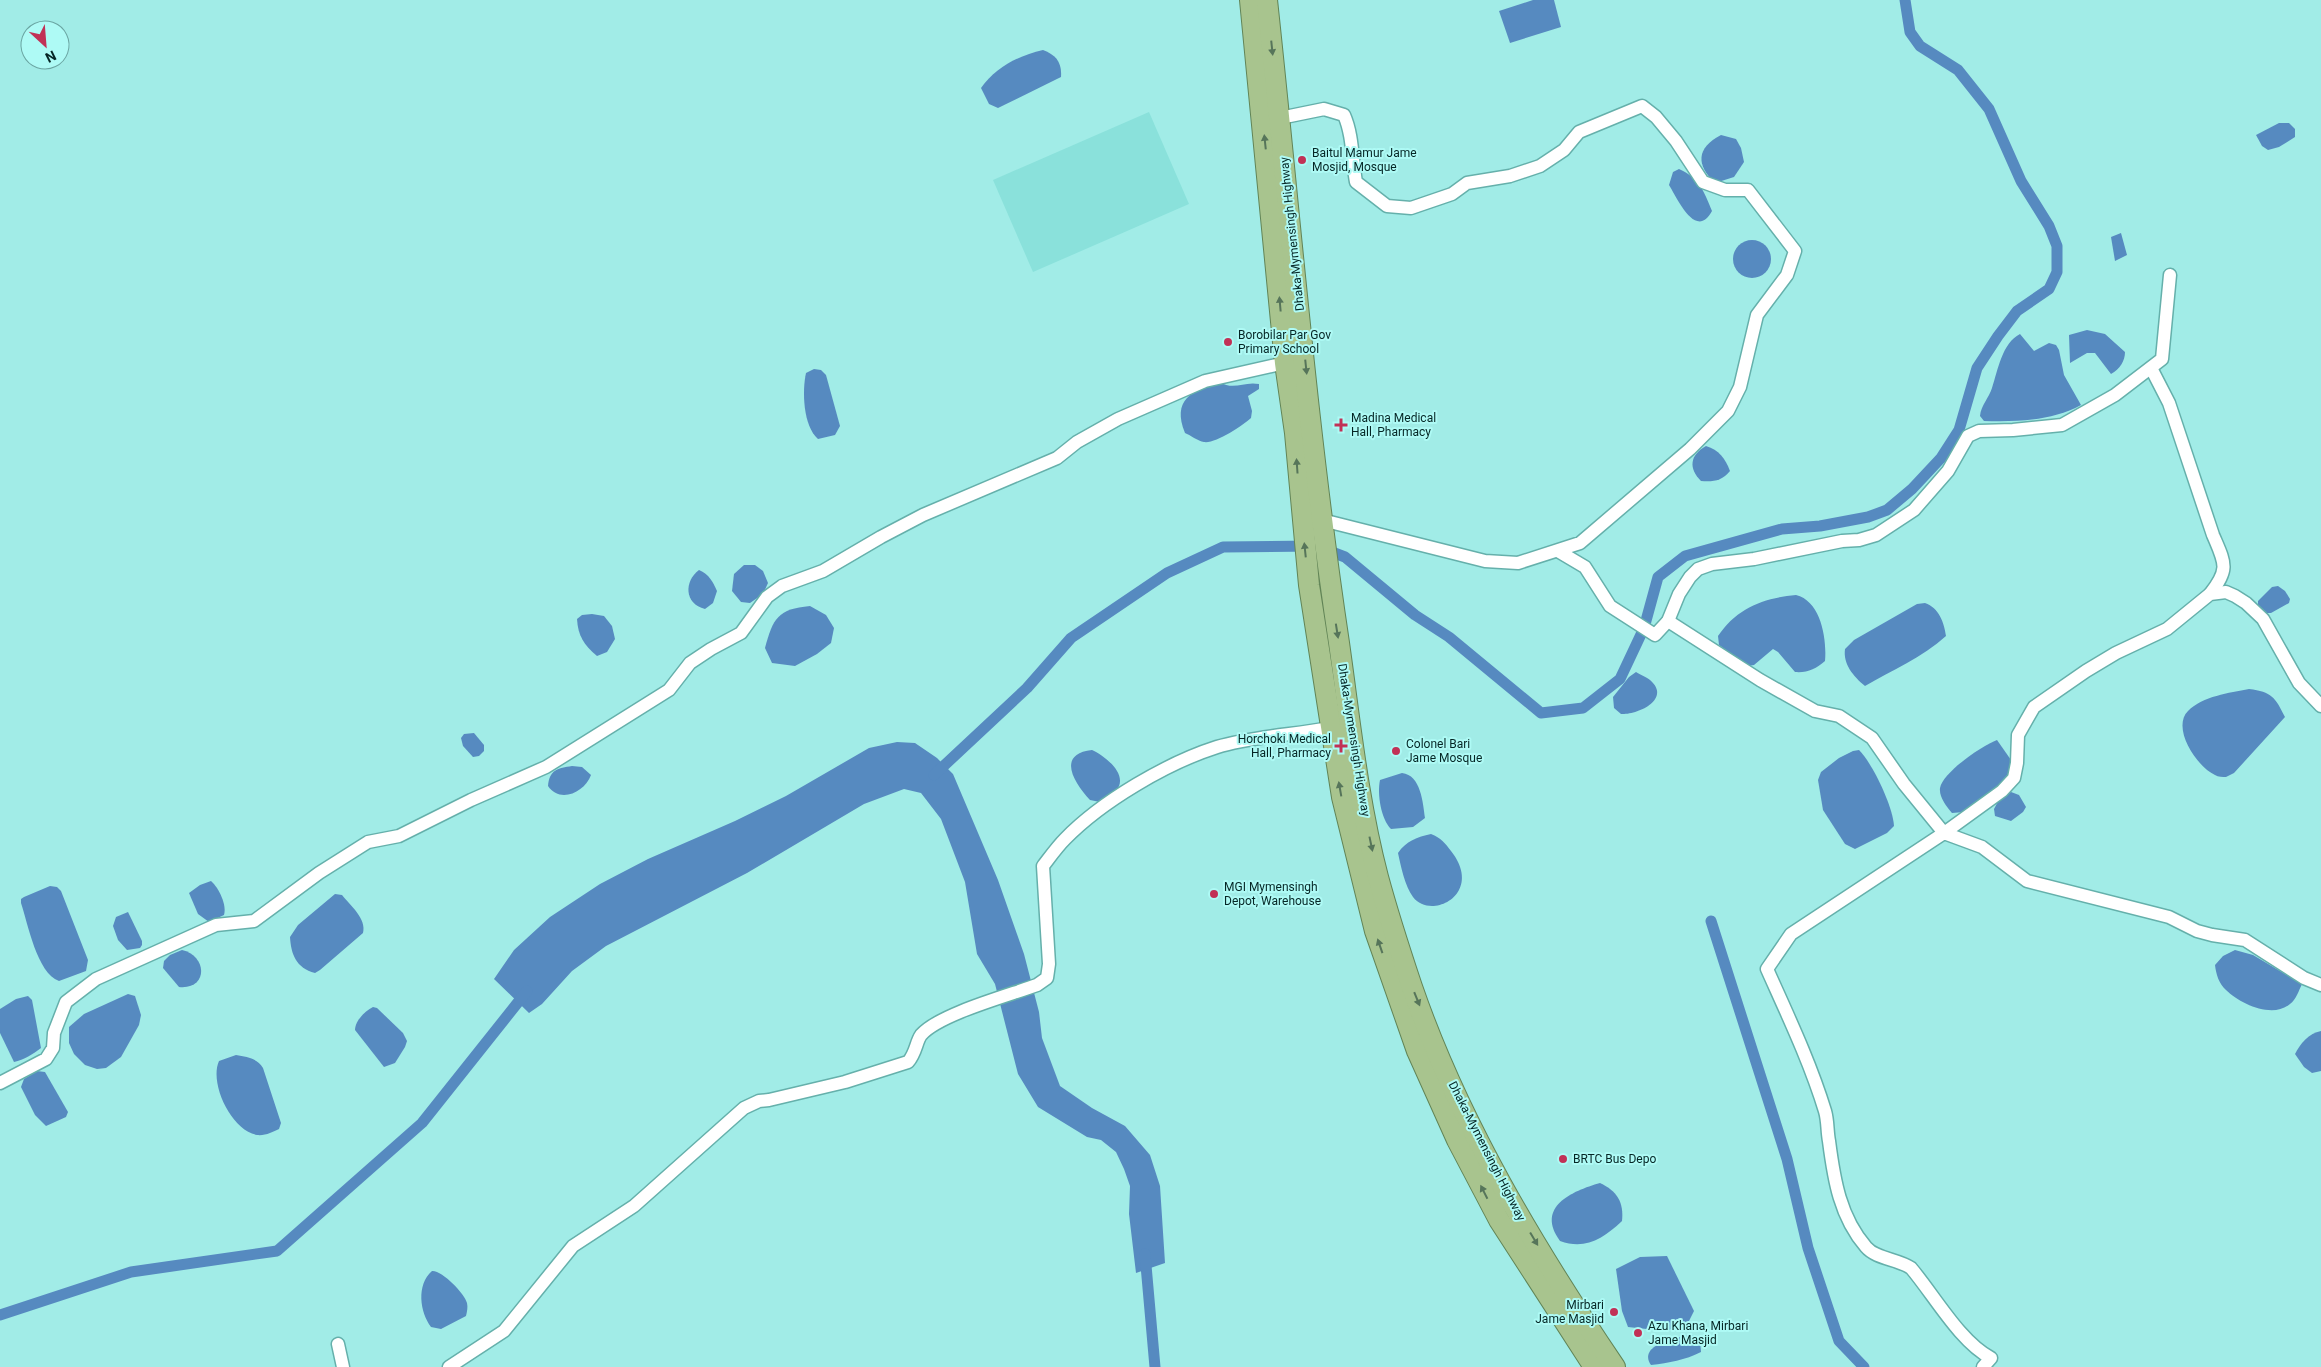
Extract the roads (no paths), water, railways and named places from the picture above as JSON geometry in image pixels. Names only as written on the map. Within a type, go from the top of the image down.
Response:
[{"type":"highway","name":"Dhaka-Mymensingh Highway","points":[[1250,0],[1285,363],[1295,433],[1308,585],[1342,797],[1375,931],[1416,1051],[1457,1140],[1499,1220],[1594,1367]]},
{"type":"highway","name":"Dhaka-Mymensingh Highway","points":[[1266,0],[1330,583],[1365,815],[1378,876],[1413,990],[1457,1097],[1514,1207],[1583,1321],[1615,1367]]},
{"type":"street","points":[[1280,118],[1324,109],[1344,115],[1350,128],[1350,147],[1356,182],[1387,206],[1411,208],[1452,194],[1467,183],[1510,176],[1540,166],[1564,150],[1579,132],[1642,106],[1656,117],[1676,141],[1703,182],[1725,190],[1748,190],[1795,251],[1786,275],[1757,315],[1740,387],[1728,411],[1690,449],[1580,543],[1518,563],[1485,561],[1322,520]]},
{"type":"street","points":[[1558,551],[1585,567],[1610,606],[1655,635],[1668,621],[1679,594],[1690,577],[1698,569],[1712,564],[1754,559],[1859,540],[1876,535],[1914,510],[1948,471],[1968,436],[1984,431],[2062,425],[2115,395],[2162,359],[2170,275]]},
{"type":"street","points":[[0,1083],[46,1059],[53,1048],[54,1032],[66,1002],[96,979],[216,925],[254,921],[319,872],[368,842],[399,836],[471,800],[546,767],[669,690],[690,663],[741,633],[767,598],[782,586],[823,571],[880,537],[923,515],[1057,458],[1077,442],[1118,419],[1205,381],[1285,363]]},
{"type":"street","points":[[1983,1367],[1991,1358],[1978,1352],[1911,1268],[1902,1262],[1868,1250],[1846,1216],[1836,1188],[1826,1113],[1811,1069],[1767,970],[1791,934],[1944,833],[2002,791],[2014,778],[2017,764],[2018,735],[2034,707],[2108,658],[2167,629],[2210,594],[2222,579],[2224,572],[2222,556],[2213,535],[2169,403],[2151,368]]},
{"type":"street","points":[[2210,594],[2226,592],[2235,596],[2246,603],[2263,619],[2299,683],[2321,706]]},
{"type":"street","points":[[1668,621],[1760,680],[1815,711],[1840,716],[1872,738],[1904,784],[1944,833],[1982,847],[2027,881],[2169,917],[2212,936],[2245,940],[2304,978],[2321,984]]},
{"type":"street","points":[[449,1367],[504,1331],[573,1246],[634,1206],[744,1108],[759,1101],[845,1082],[908,1062],[915,1055],[920,1036],[932,1027],[989,1002],[1037,985],[1047,978],[1049,964],[1043,866],[1064,840],[1091,817],[1184,759],[1219,747],[1330,728]]},
{"type":"street","points":[[338,1344],[343,1367]]},
{"type":"waterway","points":[[934,775],[1027,688],[1071,638],[1167,573],[1223,547],[1316,546],[1345,557],[1415,615],[1449,637],[1541,713],[1583,708],[1620,679],[1644,628],[1658,577],[1685,556],[1782,529],[1820,526],[1868,517],[1887,510],[1912,489],[1941,458],[1959,430],[1977,368],[2017,311],[2049,289],[2057,272],[2057,246],[2049,226],[2021,181],[1989,109],[1958,70],[1920,46],[1910,32],[1905,0]]},
{"type":"waterway","points":[[1711,921],[1787,1159],[1808,1248],[1839,1341],[1864,1367]]},
{"type":"waterway","points":[[0,1315],[131,1272],[277,1251],[422,1123],[527,991]]},
{"type":"waterway","points":[[1145,1254],[1155,1367]]},
{"type":"place","name":"Baitul Mamur Jame Mosjid, Mosque","points":[[1302,160]]},
{"type":"place","name":"Borobilar Par Gov Primary School","points":[[1228,342]]},
{"type":"place","name":"Madina Medical Hall, Pharmacy","points":[[1341,425]]},
{"type":"place","name":"Horchoki Medical Hall, Pharmacy","points":[[1341,746]]},
{"type":"place","name":"Colonel Bari Jame Mosque","points":[[1396,751]]},
{"type":"place","name":"MGI Mymensingh Depot, Warehouse","points":[[1214,894]]},
{"type":"place","name":"BRTC Bus Depo","points":[[1563,1159]]},
{"type":"place","name":"Mirbari Jame Masjid","points":[[1614,1312]]},
{"type":"place","name":"Azu Khana, Mirbari Jame Masjid","points":[[1638,1333]]}]
